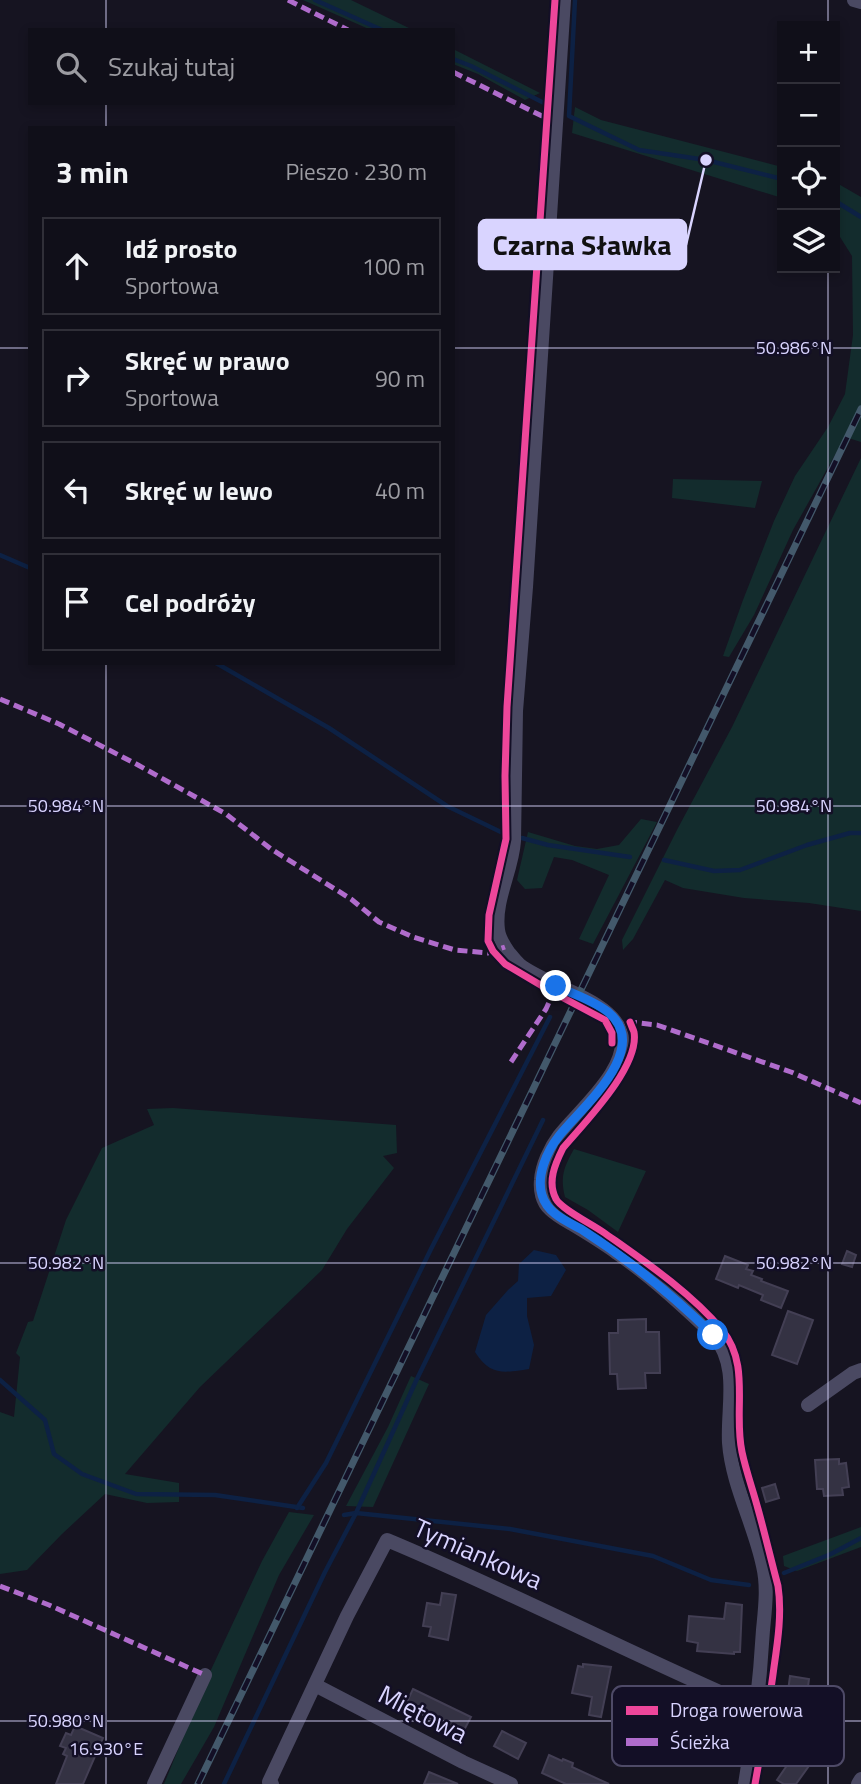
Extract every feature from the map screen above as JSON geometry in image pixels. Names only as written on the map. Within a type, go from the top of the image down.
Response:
[{"type":"street","points":[[564,0],[516,711],[514,841],[497,918],[498,933],[519,964],[607,1012],[618,1025],[622,1039],[618,1058],[589,1104],[559,1136],[551,1149],[541,1178],[542,1196],[557,1215],[617,1253],[660,1286],[713,1335],[727,1356],[730,1380],[729,1445],[763,1566],[766,1589],[758,1686]]},
{"type":"street","points":[[854,0],[861,2]]},
{"type":"street","points":[[808,1405],[861,1370]]},
{"type":"street","name":"Tymiankowa","points":[[271,1783],[347,1616],[387,1540],[457,1569],[706,1686]]},
{"type":"street","points":[[154,1784],[205,1675]]},
{"type":"street","name":"Miętowa","points":[[315,1685],[511,1784]]},
{"type":"street","points":[[745,1784],[748,1766]]},
{"type":"street","points":[[858,1784],[861,1779]]},
{"type":"green space","points":[[303,0],[351,0],[409,28],[366,28]]},
{"type":"green space","points":[[455,50],[540,93],[525,100],[478,74],[455,65]]},
{"type":"green space","points":[[575,107],[601,120],[777,166],[777,196],[572,133]]},
{"type":"green space","points":[[840,185],[861,197],[861,442],[845,437],[793,530],[754,615],[729,657],[723,656],[774,521],[795,476],[828,427],[845,394],[853,335],[852,256],[840,237]]},
{"type":"green space","points":[[861,458],[861,911],[809,903],[744,898],[683,888],[665,880],[633,939],[623,950],[622,940],[732,727]]},
{"type":"green space","points":[[673,479],[762,481],[755,508],[672,498]]},
{"type":"green space","points":[[641,819],[657,822],[593,944],[579,939],[609,875],[572,860],[554,857],[542,888],[525,889],[517,880],[528,832],[575,846],[597,849],[619,845]]},
{"type":"green space","points":[[173,1108],[396,1125],[397,1153],[383,1156],[394,1168],[347,1229],[322,1270],[200,1387],[125,1474],[179,1483],[179,1502],[147,1503],[105,1494],[27,1570],[0,1574],[0,1412],[14,1417],[20,1357],[16,1353],[28,1322],[33,1321],[66,1220],[102,1148],[154,1125],[147,1109]]},
{"type":"green space","points":[[574,1149],[646,1171],[618,1232],[565,1197],[564,1172]]},
{"type":"green space","points":[[411,1376],[429,1384],[373,1507],[346,1506],[388,1427]]},
{"type":"green space","points":[[289,1512],[314,1515],[279,1575],[214,1727],[181,1784],[164,1784],[209,1674],[262,1561]]},
{"type":"green space","points":[[861,1527],[861,1547],[797,1571],[784,1566],[783,1556]]},
{"type":"water","points":[[534,1250],[556,1255],[566,1270],[551,1296],[527,1298],[527,1316],[534,1345],[529,1369],[498,1371],[486,1365],[475,1352],[486,1315],[518,1281],[519,1264]]},
{"type":"building","points":[[847,1251],[856,1255],[852,1267],[842,1264]]},
{"type":"building","points":[[725,1256],[748,1265],[746,1269],[753,1271],[751,1275],[762,1279],[761,1281],[788,1291],[781,1308],[761,1300],[763,1295],[716,1279]]},
{"type":"building","points":[[788,1311],[813,1320],[797,1364],[772,1355]]},
{"type":"building","points":[[646,1319],[646,1332],[659,1332],[660,1373],[645,1373],[646,1388],[618,1389],[617,1374],[610,1374],[609,1333],[618,1333],[618,1320]]},
{"type":"building","points":[[839,1459],[839,1464],[846,1463],[849,1487],[842,1488],[843,1495],[824,1496],[823,1489],[817,1489],[815,1460]]},
{"type":"building","points":[[775,1484],[779,1498],[766,1502],[762,1488]]},
{"type":"building","points":[[442,1593],[456,1595],[448,1640],[429,1636],[431,1627],[423,1626],[427,1603],[440,1605]]},
{"type":"building","points":[[726,1603],[742,1605],[740,1652],[734,1654],[697,1651],[698,1643],[687,1641],[689,1616],[724,1619]]},
{"type":"building","points":[[583,1664],[611,1667],[601,1717],[589,1715],[592,1697],[572,1693],[578,1666],[583,1667]]},
{"type":"building","points":[[790,1676],[809,1679],[808,1686],[789,1686]]},
{"type":"building","points":[[413,1689],[471,1717],[462,1734],[405,1706]]},
{"type":"building","points":[[75,1726],[103,1738],[83,1784],[56,1784],[67,1756],[63,1754],[66,1748],[60,1746],[66,1733],[71,1735]]},
{"type":"building","points":[[502,1731],[526,1743],[518,1759],[494,1746]]},
{"type":"building","points":[[549,1755],[573,1763],[572,1767],[609,1784],[566,1784],[542,1773]]},
{"type":"building","points":[[787,1766],[809,1766],[796,1784],[784,1784],[777,1780]]},
{"type":"building","points":[[429,1772],[458,1784],[424,1784]]},
{"type":"waterway","points":[[315,0],[378,28]]},
{"type":"waterway","points":[[575,0],[569,116],[639,150],[706,160],[777,178]]},
{"type":"waterway","points":[[455,60],[546,104]]},
{"type":"waterway","points":[[840,204],[861,217]]},
{"type":"waterway","points":[[0,555],[28,567]]},
{"type":"waterway","points":[[219,665],[329,728],[447,806],[505,834]]},
{"type":"waterway","points":[[664,860],[714,871],[740,870],[807,845],[850,833],[861,833]]},
{"type":"waterway","points":[[522,838],[548,845],[630,857]]},
{"type":"waterway","points":[[297,1508],[326,1463],[431,1249],[550,1017]]},
{"type":"waterway","points":[[224,1784],[543,1120]]},
{"type":"waterway","points":[[0,1380],[45,1420],[54,1454],[82,1474],[136,1494],[215,1495],[303,1508]]},
{"type":"waterway","points":[[344,1515],[356,1513],[510,1529],[653,1556],[711,1580],[749,1585]]},
{"type":"waterway","points":[[784,1573],[831,1554],[861,1538]]},
{"type":"railway","points":[[198,1784],[861,409]]},
{"type":"marked path","points":[[288,0],[344,28]]},
{"type":"marked path","points":[[455,73],[546,118],[552,118]]},
{"type":"marked path","points":[[0,699],[59,724],[226,814],[271,849],[351,899],[379,922],[413,937],[455,950],[488,953],[505,947]]},
{"type":"marked path","points":[[511,1062],[546,1009],[555,989]]},
{"type":"marked path","points":[[631,1025],[630,1022],[657,1025],[791,1072],[861,1103]]},
{"type":"marked path","points":[[0,1586],[205,1675]]},
{"type":"cycle path","points":[[555,0],[507,707],[506,839],[489,915],[488,941],[505,964],[605,1020],[612,1033],[612,1043]]},
{"type":"cycle path","points":[[630,1022],[634,1032],[634,1046],[628,1061],[609,1094],[563,1148],[552,1180],[553,1193],[564,1207],[634,1254],[695,1302],[722,1330],[731,1344],[739,1373],[742,1452],[778,1586],[779,1626],[771,1686]]},
{"type":"cycle path","points":[[755,1784],[758,1766]]},
{"type":"place","name":"Czarna Sławka","points":[[706,160]]},
{"type":"route","points":[[556,986],[607,1012],[618,1025],[622,1039],[618,1058],[605,1082],[551,1149],[541,1178],[545,1203],[557,1215],[617,1253],[660,1286],[713,1335]]}]
